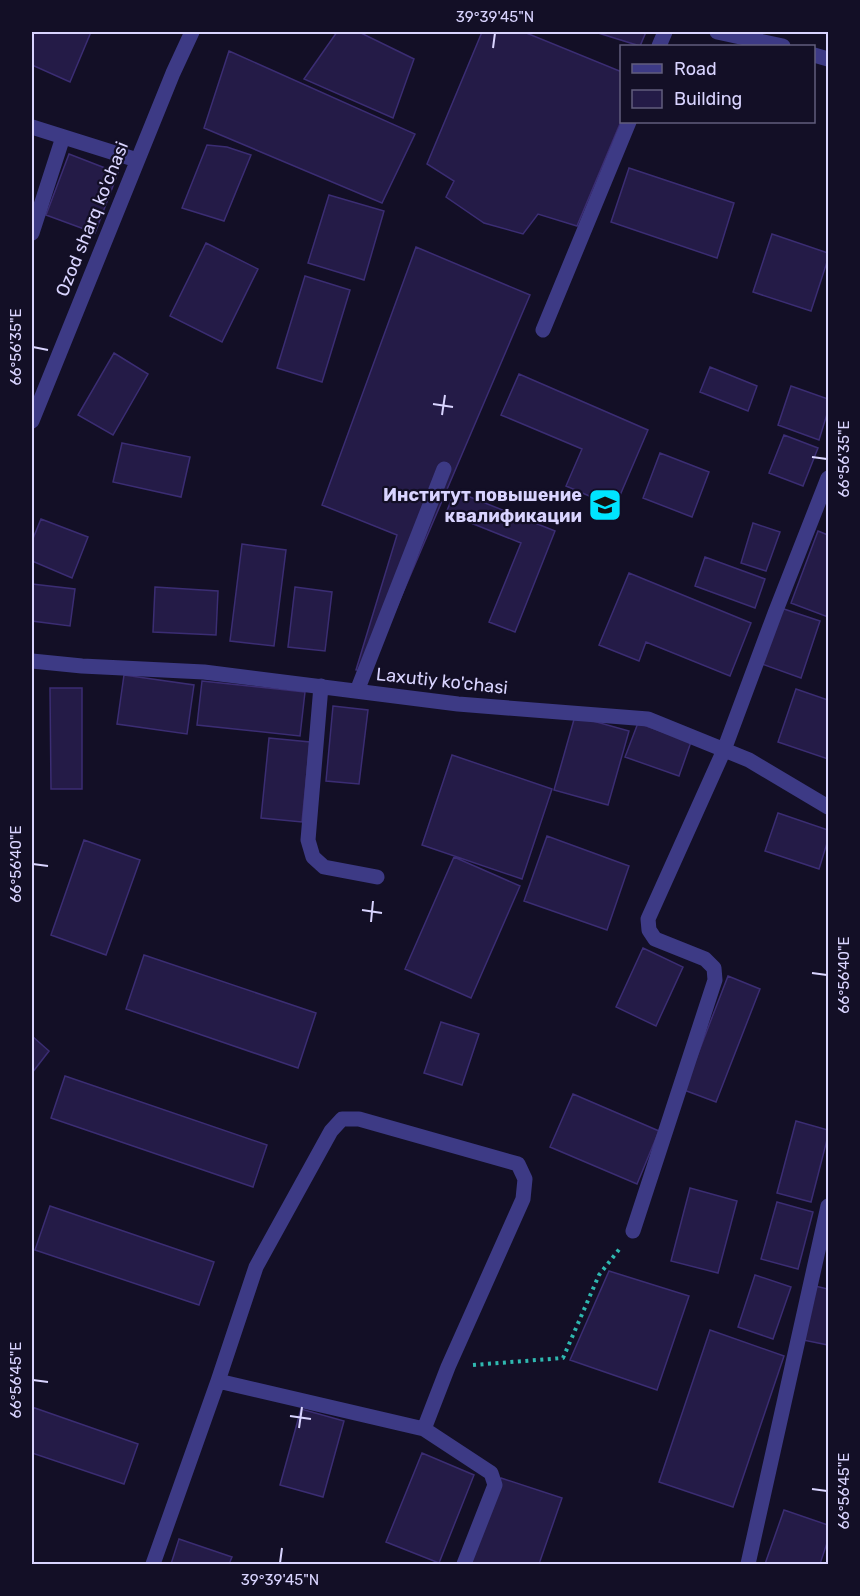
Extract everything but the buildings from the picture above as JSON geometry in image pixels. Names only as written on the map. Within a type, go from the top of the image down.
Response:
[{"type":"street","name":"Ozod sharq ko'chasi","points":[[32,421],[172,73],[192,32]]},
{"type":"street","points":[[717,32],[767,37],[781,45]]},
{"type":"street","points":[[543,330],[628,123]]},
{"type":"street","points":[[32,127],[137,160]]},
{"type":"street","points":[[32,232],[63,137]]},
{"type":"street","points":[[357,691],[444,469]]},
{"type":"street","points":[[633,1231],[715,980],[714,968],[705,959],[655,939],[649,930],[648,919],[724,750],[828,478]]},
{"type":"street","name":"Laxutiy ko'chasi","points":[[32,661],[204,672],[458,704],[648,719],[749,760],[828,807]]},
{"type":"street","points":[[321,686],[308,840],[313,857],[324,867],[377,878]]},
{"type":"street","points":[[153,1564],[256,1267],[331,1131],[342,1119],[359,1119],[518,1164],[525,1179],[523,1199],[448,1367],[424,1429]]},
{"type":"street","points":[[748,1564],[828,1206]]},
{"type":"street","points":[[218,1381],[424,1429],[491,1473],[495,1485],[464,1564]]},
{"type":"path","points":[[448,1367],[563,1358],[599,1275],[633,1231]]},
{"type":"place","name":"Институт повышение квалификации","points":[[605,505]]}]
